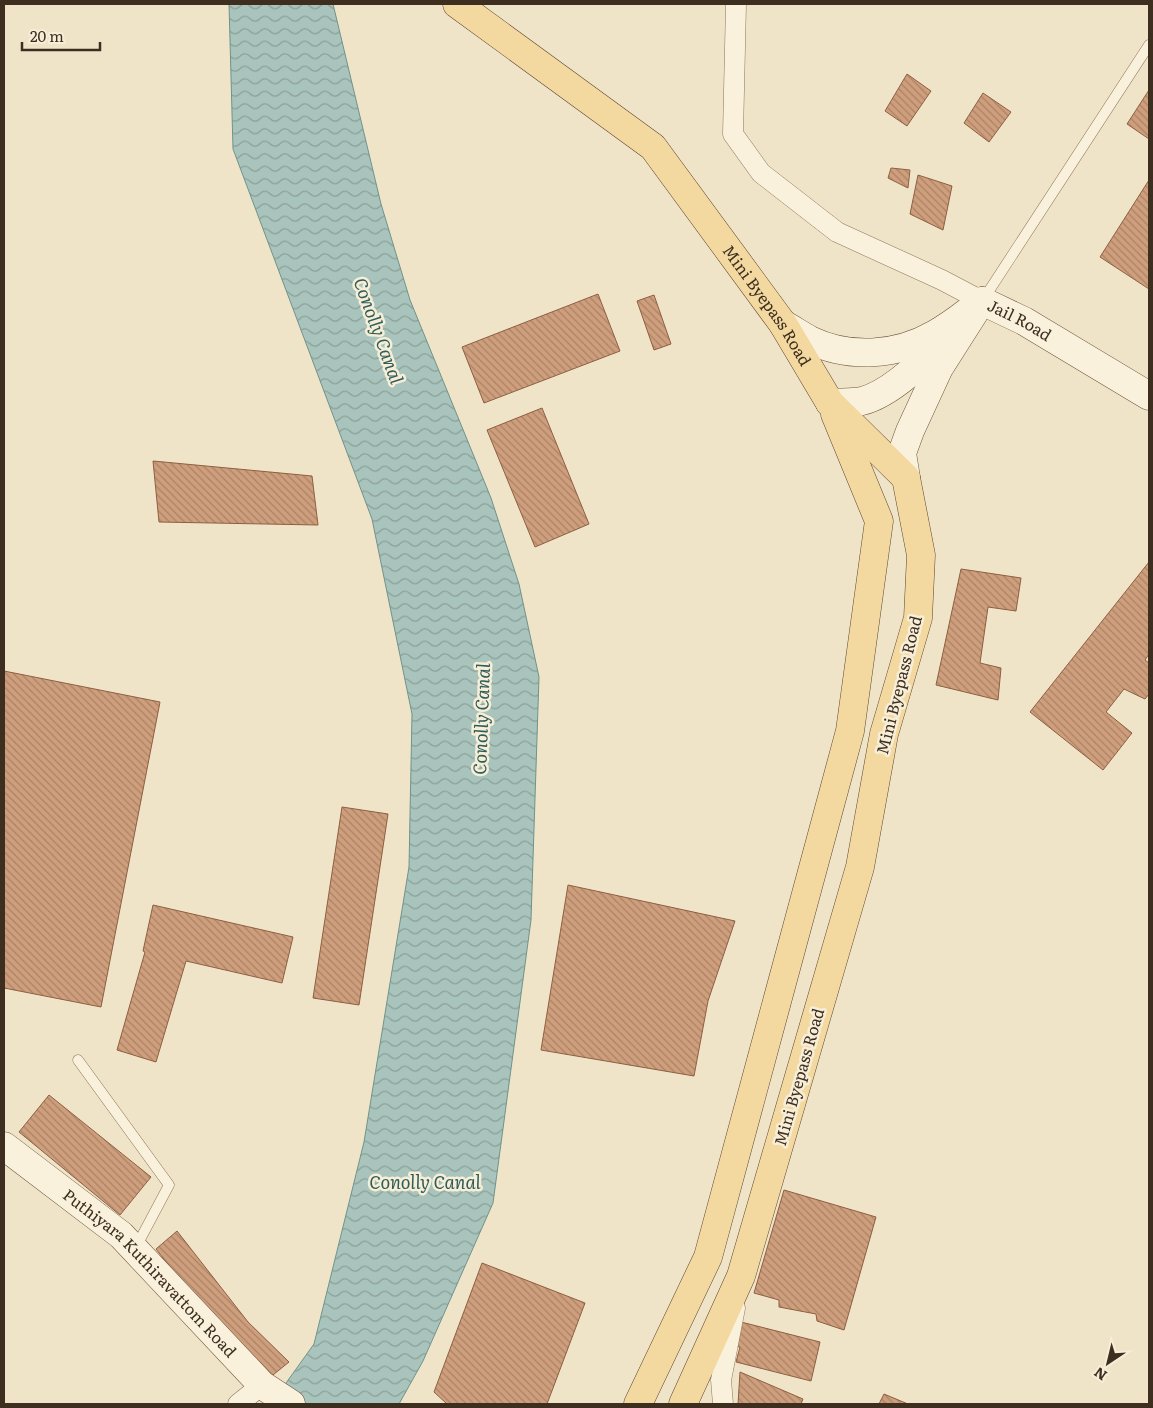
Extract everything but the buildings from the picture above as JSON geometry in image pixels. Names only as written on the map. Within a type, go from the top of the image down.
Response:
[{"type":"main road","name":"Mini Byepass Road","points":[[457,4],[653,147],[783,324],[830,403],[906,478],[921,555],[918,618],[884,734],[860,867],[741,1276],[682,1404]]},
{"type":"main road","points":[[638,1404],[708,1257],[850,731],[879,521],[830,403]]},
{"type":"street","points":[[736,4],[733,134],[761,172],[837,232],[942,280],[982,301]]},
{"type":"street","points":[[783,324],[811,340],[845,352],[876,354],[910,346],[935,334],[982,301]]},
{"type":"street","points":[[830,403],[861,401],[886,391],[932,353],[982,301]]},
{"type":"street","name":"Jail Road","points":[[906,478],[902,453],[910,431],[939,368],[982,301],[1024,321],[1149,396]]},
{"type":"street","name":"Puthiyara Kuthiravattom Road","points":[[4,1146],[121,1236],[262,1385],[291,1404]]},
{"type":"street","points":[[723,1404],[721,1380],[741,1276]]},
{"type":"street","points":[[238,1404],[262,1385]]},
{"type":"lane","points":[[982,301],[1149,45]]},
{"type":"lane","points":[[78,1060],[169,1184],[135,1250]]},
{"type":"water","name":"Conolly Canal","points":[[229,4],[333,4],[381,204],[410,300],[491,498],[519,584],[539,677],[531,920],[493,1203],[423,1361],[399,1404],[275,1404],[281,1390],[314,1344],[364,1142],[409,867],[412,714],[372,519],[233,149]]}]
